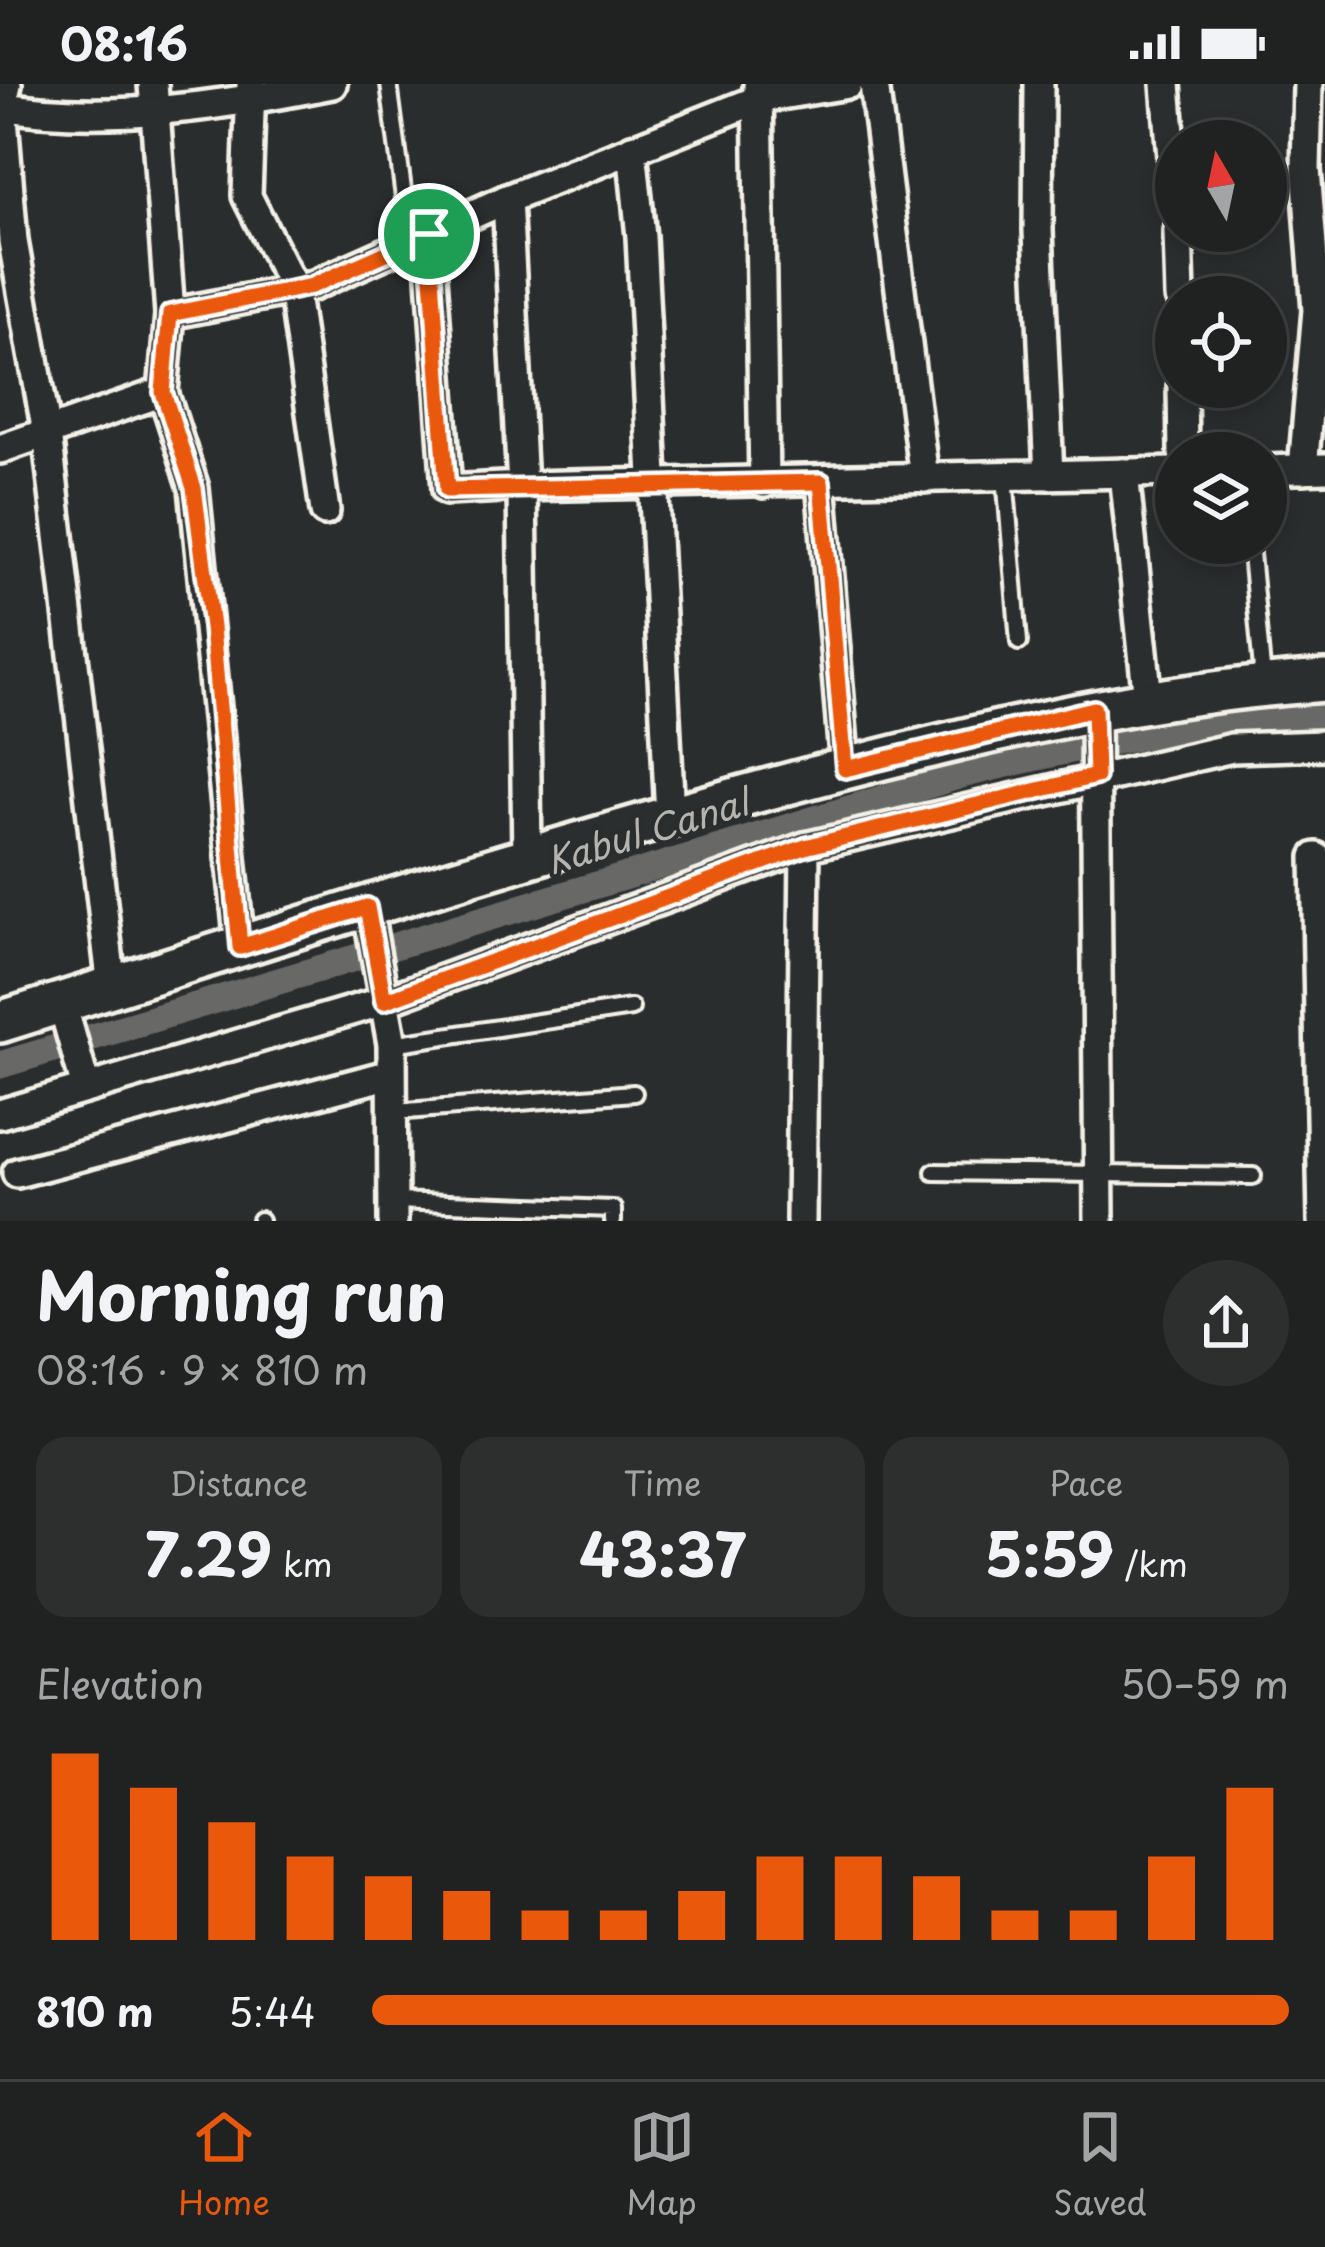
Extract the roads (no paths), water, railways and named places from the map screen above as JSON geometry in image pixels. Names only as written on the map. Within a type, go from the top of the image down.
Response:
[{"type":"main road","points":[[0,1022],[240,947],[369,916],[527,856],[845,769],[1148,700],[1325,681]]},
{"type":"street","points":[[112,988],[47,433],[13,242],[3,99],[153,97],[332,84]]},
{"type":"street","points":[[170,314],[312,286],[760,91],[848,84]]},
{"type":"street","points":[[874,84],[924,478]]},
{"type":"street","points":[[1039,84],[1038,231],[1049,475]]},
{"type":"street","points":[[1166,84],[1169,120]]},
{"type":"street","points":[[1308,84],[1306,169],[1316,310],[1314,468]]},
{"type":"street","points":[[251,90],[247,196],[292,287],[325,512]]},
{"type":"street","points":[[760,91],[764,483]]},
{"type":"street","points":[[153,97],[170,314],[163,392],[194,488],[212,627],[240,947]]},
{"type":"street","points":[[632,149],[670,816]]},
{"type":"street","points":[[507,200],[522,486],[527,856]]},
{"type":"street","points":[[420,239],[447,490],[1155,472]]},
{"type":"street","points":[[0,449],[163,392]]},
{"type":"street","points":[[1124,473],[1148,700]]},
{"type":"street","points":[[821,482],[845,769]]},
{"type":"street","points":[[1095,714],[1099,1221]]},
{"type":"street","points":[[0,1114],[383,994],[805,847],[1097,772],[1232,748],[1325,745]]},
{"type":"street","points":[[801,1221],[805,847]]},
{"type":"street","points":[[1316,857],[1323,1221]]},
{"type":"street","points":[[369,916],[392,1044],[394,1211]]},
{"type":"street","points":[[62,1003],[86,1088]]},
{"type":"street","points":[[17,1173],[391,1074]]},
{"type":"lane","points":[[389,84],[420,239]]},
{"type":"lane","points":[[1005,476],[1019,642]]},
{"type":"lane","points":[[1252,564],[1264,685]]},
{"type":"lane","points":[[392,1044],[632,1008]]},
{"type":"lane","points":[[394,1112],[634,1093]]},
{"type":"lane","points":[[934,1172],[1253,1176]]},
{"type":"lane","points":[[394,1211],[614,1209],[613,1221]]},
{"type":"waterway","name":"Kabul Canal","points":[[0,1065],[958,776],[1140,737],[1325,716]]}]
